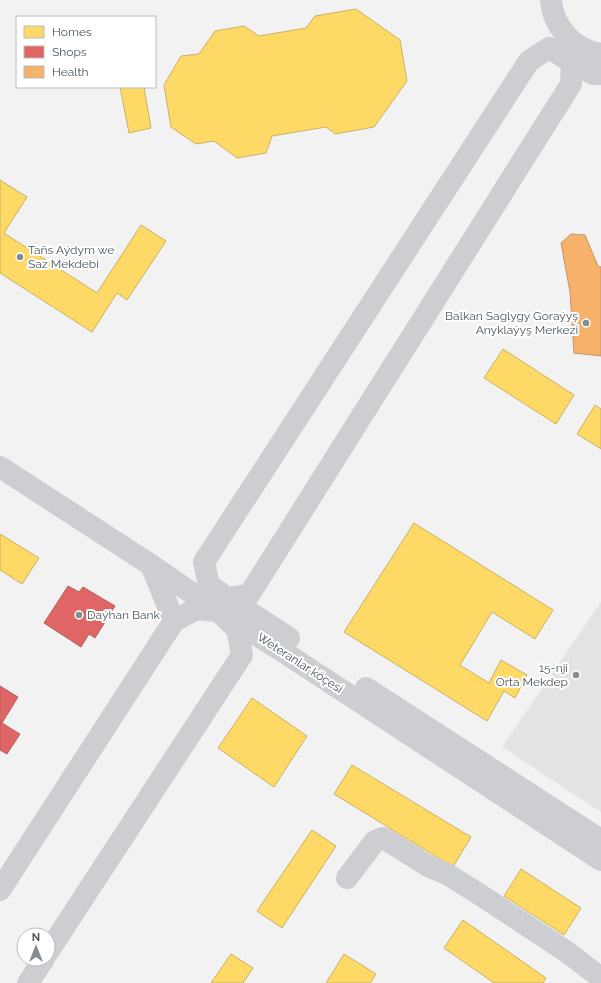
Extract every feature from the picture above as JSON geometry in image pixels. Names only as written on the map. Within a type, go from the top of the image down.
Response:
[{"type":"street","points":[[551,0],[555,19],[564,34],[577,45],[601,54]]},
{"type":"street","points":[[242,655],[237,629],[209,586],[204,562],[529,61],[549,48],[593,74],[601,74]]},
{"type":"street","points":[[0,890],[174,621],[196,609],[222,605],[249,596],[571,84],[572,62]]},
{"type":"street","name":"Weteranlar köçesi","points":[[0,467],[151,565],[222,605],[282,651],[601,860]]},
{"type":"street","points":[[151,565],[174,621]]},
{"type":"street","points":[[222,605],[601,840]]},
{"type":"street","points":[[56,940],[242,655],[254,648],[282,651]]},
{"type":"street","points":[[347,878],[375,841],[382,838],[385,839],[428,866],[447,874],[482,896],[567,952],[601,978]]},
{"type":"street","points":[[28,983],[39,967]]},
{"type":"shaded area","name":"15-nji Orta Mekdep","points":[[601,602],[601,812],[502,747]]},
{"type":"building: Homes","points":[[356,9],[400,40],[407,81],[374,127],[335,134],[326,127],[272,136],[266,153],[237,158],[214,141],[196,144],[171,127],[164,85],[181,56],[199,54],[215,31],[244,26],[259,36],[306,28],[315,16]]},
{"type":"building: Homes","points":[[120,88],[144,88],[151,128],[129,133]]},
{"type":"building: Homes","name":"Tañs Aýdym we Saz Mekdebi","points":[[0,180],[27,197],[4,233],[97,293],[141,225],[166,241],[127,300],[117,293],[92,332],[0,273]]},
{"type":"building: Homes","points":[[503,349],[574,395],[556,424],[484,378]]},
{"type":"building: Homes","points":[[595,405],[601,409],[601,449],[577,434]]},
{"type":"building: Homes","points":[[414,523],[553,610],[535,639],[492,612],[460,665],[489,683],[501,660],[527,675],[515,698],[504,691],[487,721],[344,632]]},
{"type":"building: Homes","points":[[0,534],[39,558],[22,584],[0,570]]},
{"type":"building: Homes","points":[[252,698],[307,736],[274,787],[218,748]]},
{"type":"building: Homes","points":[[352,765],[471,837],[453,867],[334,794]]},
{"type":"building: Homes","points":[[312,830],[336,846],[282,928],[257,911]]},
{"type":"building: Homes","points":[[521,869],[581,908],[564,935],[504,896]]},
{"type":"building: Homes","points":[[463,920],[546,978],[543,983],[494,983],[444,948]]},
{"type":"building: Homes","points":[[231,954],[253,968],[243,983],[211,983]]},
{"type":"building: Homes","points":[[344,954],[376,974],[370,983],[326,983]]},
{"type":"building: Shops","name":"Daýhan Bank","points":[[68,586],[79,592],[83,587],[115,606],[95,638],[89,634],[81,647],[44,623]]},
{"type":"building: Shops","points":[[0,686],[18,697],[2,723],[20,734],[7,754],[0,750]]},
{"type":"building: Health","name":"Balkan Saglygy Goraýyş Anyklaýyş Merkezi","points":[[571,234],[585,235],[598,266],[601,267],[601,356],[574,353],[570,292],[561,243]]},
{"type":"place","name":"Tañs Aýdym we Saz Mekdebi","points":[[20,257]]},
{"type":"place","name":"Balkan Saglygy Goraýyş Anyklaýyş Merkezi","points":[[586,323]]},
{"type":"place","name":"Daýhan Bank","points":[[79,615]]},
{"type":"place","name":"15-nji Orta Mekdep","points":[[576,675]]}]
